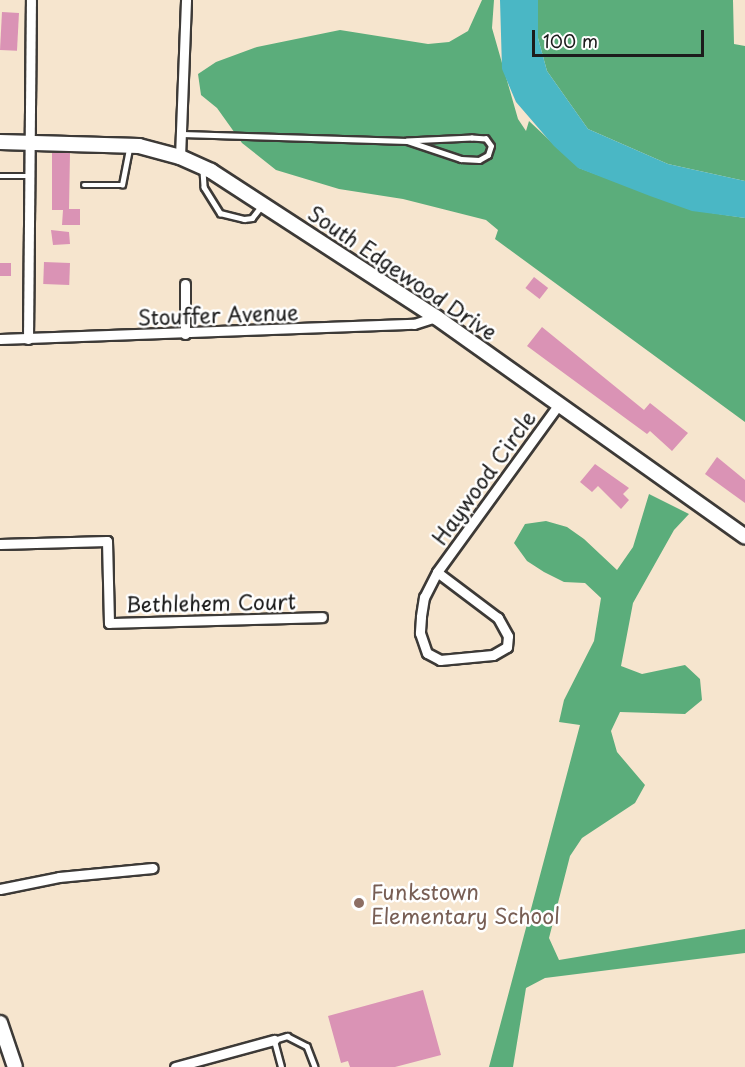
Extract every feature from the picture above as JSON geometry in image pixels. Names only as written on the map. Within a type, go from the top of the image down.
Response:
[{"type":"main road","name":"South Edgewood Drive","points":[[0,142],[130,145],[180,157],[203,168],[263,204],[436,317],[745,537]]},
{"type":"main road","points":[[0,1023],[15,1067]]},
{"type":"street","points":[[28,339],[31,0]]},
{"type":"street","points":[[180,157],[186,0]]},
{"type":"street","points":[[184,284],[185,334]]},
{"type":"street","name":"Stouffer Avenue","points":[[0,339],[414,324],[436,317]]},
{"type":"street","name":"Haywood Circle","points":[[437,572],[498,618],[508,636],[507,647],[493,655],[440,660],[427,653],[420,633],[424,597],[437,572],[559,404]]},
{"type":"street","name":"Bethlehem Court","points":[[0,544],[107,541],[110,623],[322,617]]},
{"type":"street","points":[[0,890],[59,877],[153,868]]},
{"type":"street","points":[[174,1067],[274,1040]]},
{"type":"lane","points":[[182,134],[407,141],[472,138],[486,139],[491,146],[488,155],[479,160],[461,159],[407,141]]},
{"type":"lane","points":[[84,184],[122,185],[130,145]]},
{"type":"lane","points":[[203,168],[204,187],[220,213],[244,219],[252,218],[263,204]]},
{"type":"lane","points":[[0,176],[28,176]]},
{"type":"lane","points":[[281,1067],[274,1040],[287,1036],[302,1041],[315,1067]]},
{"type":"green space","points":[[482,0],[494,0],[492,28],[518,119],[526,131],[529,121],[579,168],[692,210],[745,218],[745,422],[495,239],[498,230],[486,220],[403,199],[339,189],[276,170],[242,143],[217,108],[201,95],[198,74],[216,62],[257,47],[340,30],[428,44],[449,42],[468,31]]},
{"type":"green space","points":[[538,0],[733,0],[734,44],[745,46],[745,181],[668,164],[588,129],[547,71],[538,38]]},
{"type":"green space","points":[[649,494],[689,514],[674,530],[633,603],[621,666],[642,674],[685,665],[700,679],[702,700],[685,714],[620,712],[611,731],[617,752],[645,785],[635,803],[582,838],[570,856],[549,938],[559,960],[745,929],[745,953],[545,978],[526,988],[513,1067],[489,1067],[580,725],[559,722],[564,700],[594,641],[601,598],[585,583],[564,582],[544,572],[527,561],[514,543],[525,524],[546,521],[567,527],[584,539],[617,570],[633,547]]},
{"type":"water","points":[[500,0],[538,0],[538,38],[547,71],[588,129],[668,164],[745,181],[745,218],[692,211],[578,168],[554,146],[516,102],[502,69]]},
{"type":"building","points":[[2,12],[19,13],[17,51],[0,50]]},
{"type":"building","points":[[52,153],[70,153],[69,209],[80,209],[80,225],[62,225],[63,210],[52,210]]},
{"type":"building","points":[[51,230],[69,232],[70,244],[53,245]]},
{"type":"building","points":[[44,262],[70,263],[69,285],[43,284]]},
{"type":"building","points":[[0,263],[11,263],[11,276],[0,276]]},
{"type":"building","points":[[534,277],[548,288],[540,299],[525,288]]},
{"type":"building","points":[[542,327],[644,410],[650,403],[688,433],[672,451],[650,431],[647,434],[527,346]]},
{"type":"building","points":[[717,457],[745,480],[745,503],[705,474]]},
{"type":"building","points":[[595,464],[629,488],[623,494],[629,500],[621,509],[598,486],[592,492],[580,482]]},
{"type":"building","points":[[423,990],[441,1055],[395,1067],[350,1067],[348,1061],[341,1063],[328,1016]]},
{"type":"place","name":"Funkstown Elementary School","points":[[359,903]]}]
